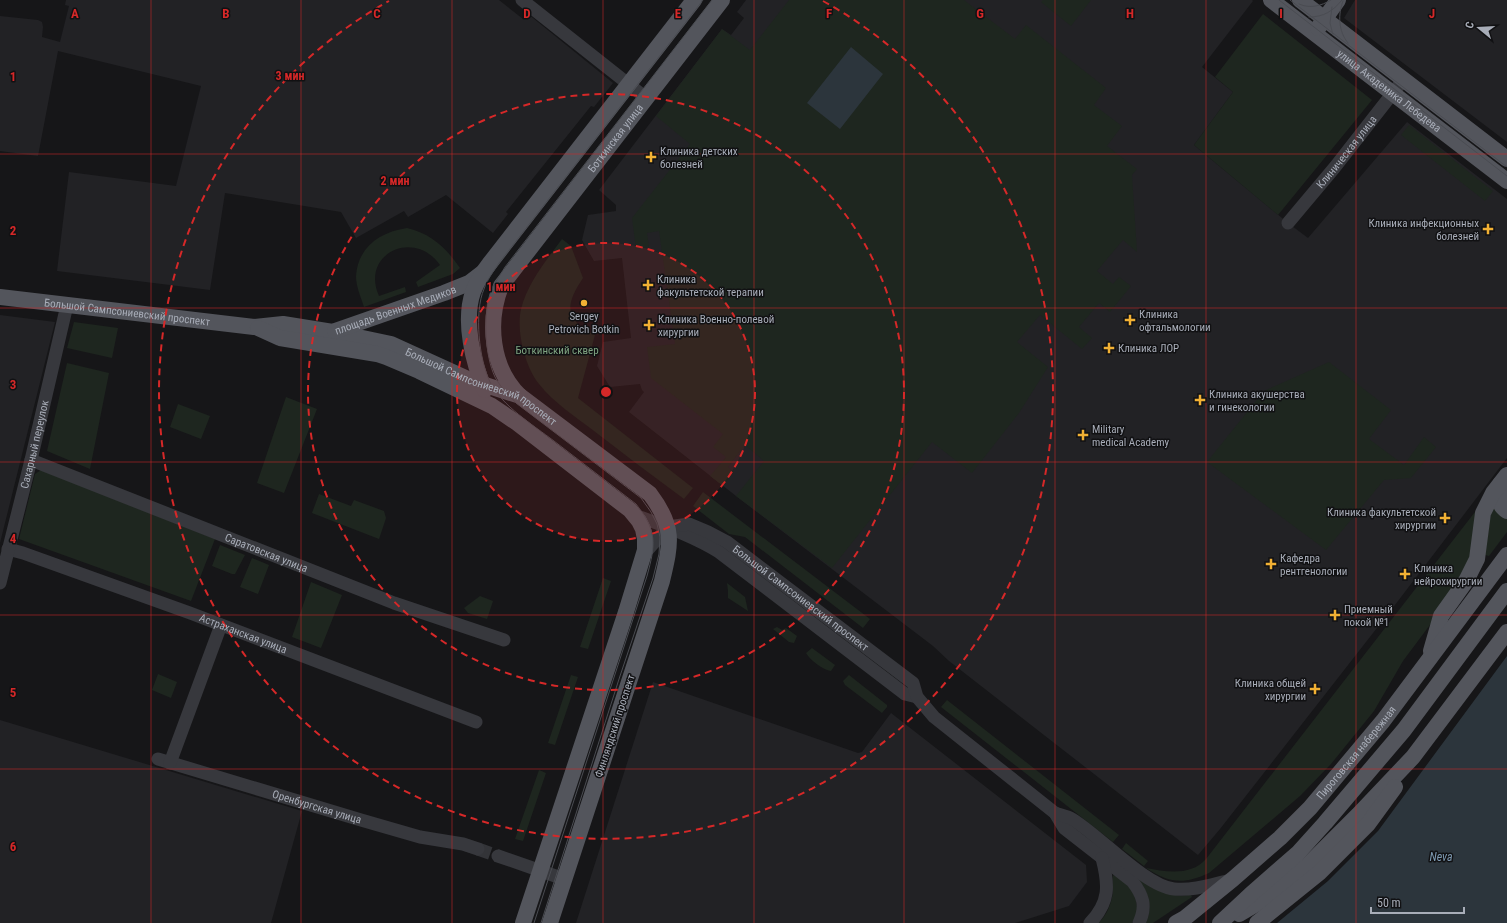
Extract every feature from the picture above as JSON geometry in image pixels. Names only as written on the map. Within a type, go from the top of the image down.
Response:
[{"type":"main road","name":"Боткинская улица","points":[[484,272],[694,0]]},
{"type":"main road","name":"Боткинская улица","points":[[499,365],[493,324],[496,298],[501,286],[722,0]]},
{"type":"main road","name":"улица Академика Лебедева","points":[[1271,0],[1507,181]]},
{"type":"main road","name":"улица Академика Лебедева","points":[[1300,0],[1507,159]]},
{"type":"main road","points":[[1314,33],[1338,0]]},
{"type":"main road","name":"площадь Военных Медиков","points":[[330,331],[355,325],[444,293],[469,283],[484,272]]},
{"type":"main road","name":"площадь Военных Медиков","points":[[484,272],[473,292],[469,310],[477,373],[492,406]]},
{"type":"main road","name":"Большой Сампсониевский проспект","points":[[0,297],[254,327],[283,324],[330,331],[391,344],[470,380],[520,396],[650,494],[658,505],[668,527]]},
{"type":"main road","name":"Большой Сампсониевский проспект","points":[[254,327],[280,338],[381,356],[420,371],[492,406],[528,431],[635,515],[644,534],[644,554]]},
{"type":"main road","points":[[460,390],[482,384],[490,377],[499,365],[505,378],[520,396]]},
{"type":"main road","points":[[1504,479],[1498,496],[1500,504],[1507,511]]},
{"type":"main road","points":[[1428,660],[1441,616],[1473,569],[1479,548],[1483,513],[1493,493],[1504,479]]},
{"type":"main road","name":"Финляндский проспект","points":[[550,923],[662,581],[669,551],[668,527]]},
{"type":"main road","points":[[523,922],[644,554]]},
{"type":"main road","name":"Пироговская набережная","points":[[1176,923],[1233,879],[1280,838],[1310,808],[1378,727],[1507,556]]},
{"type":"main road","name":"Пироговская набережная","points":[[1220,923],[1250,894],[1298,853],[1326,823],[1404,730],[1507,591]]},
{"type":"main road","points":[[1224,923],[1256,904],[1308,864],[1358,815],[1413,757],[1507,632]]},
{"type":"main road","points":[[1257,923],[1319,873],[1368,824],[1392,793],[1413,757]]},
{"type":"street","points":[[522,0],[646,98]]},
{"type":"street","name":"Клиническая улица","points":[[1288,223],[1335,167],[1403,80]]},
{"type":"street","name":"Сахарный переулок","points":[[0,583],[31,460],[67,305]]},
{"type":"street","name":"Саратовская улица","points":[[31,460],[394,603],[504,640]]},
{"type":"street","points":[[635,515],[668,527],[644,554]]},
{"type":"street","name":"Большой Сампсониевский проспект","points":[[668,527],[689,524],[726,542],[913,683],[917,697],[934,716],[1055,813]]},
{"type":"street","name":"Астраханская улица","points":[[8,549],[23,553],[221,625],[476,722]]},
{"type":"street","name":"Оренбургская улица","points":[[221,625],[164,761],[376,824],[431,839],[463,844],[478,849]]},
{"type":"street","points":[[1055,813],[1071,818],[1149,878],[1161,885],[1186,889],[1233,879]]},
{"type":"street","points":[[1055,813],[1064,828],[1132,881],[1140,891],[1143,901],[1143,912],[1139,923]]},
{"type":"street","points":[[498,856],[564,879]]},
{"type":"street","points":[[1090,923],[1102,908],[1107,890],[1102,858]]},
{"type":"shaded area","points":[[66,0],[499,0],[523,19],[528,14],[613,83],[594,107],[591,106],[506,212],[508,214],[493,233],[446,195],[408,217],[404,211],[356,238],[341,212],[225,193],[210,290],[57,271],[69,172],[176,186],[201,86],[58,51],[38,156],[0,151],[0,16],[38,20],[42,22],[42,37],[60,42],[69,6],[65,5]]},
{"type":"shaded area","name":"Military medical Academy","points":[[746,0],[1252,0],[1253,1],[1202,67],[1233,92],[1194,145],[1288,223],[1308,238],[1407,122],[1507,199],[1507,458],[1398,601],[1220,829],[1198,855],[949,661],[933,646],[736,496],[629,412],[644,392],[640,384],[610,387],[597,366],[603,342],[631,338],[622,258],[594,261],[582,240],[588,215],[616,211],[616,205],[599,190],[722,29],[731,35],[744,18],[737,12]]},
{"type":"shaded area","points":[[1355,0],[1507,0],[1507,142],[1344,18]]},
{"type":"shaded area","points":[[0,315],[55,322],[0,543]]},
{"type":"shaded area","points":[[653,682],[858,753],[862,752],[891,713],[1086,865],[1087,882],[1069,906],[1015,923],[576,923]]},
{"type":"shaded area","points":[[0,720],[302,811],[271,923],[0,923]]},
{"type":"green space","points":[[789,0],[964,0],[1015,39],[1026,25],[1106,88],[1094,105],[1122,126],[1107,146],[1137,169],[1132,175],[1137,252],[1123,240],[1097,271],[1113,284],[1119,277],[1131,286],[1110,312],[1099,303],[1079,327],[1092,338],[1082,349],[1040,315],[1017,342],[1048,367],[1019,413],[972,473],[932,442],[832,568],[736,496],[764,461],[745,445],[728,467],[734,472],[723,486],[710,476],[726,457],[713,447],[723,434],[651,378],[647,347],[675,344],[659,231],[647,233],[649,247],[636,249],[632,218],[690,144],[656,116],[722,29],[750,50]]},
{"type":"green space","points":[[1043,0],[1091,0],[1071,26],[1041,2]]},
{"type":"green space","points":[[1263,14],[1372,100],[1278,215],[1194,145],[1233,92],[1215,77]]},
{"type":"green space","points":[[1409,125],[1493,191],[1485,201],[1401,135]]},
{"type":"green space","points":[[407,228],[424,234],[438,243],[444,248],[460,268],[453,274],[418,287],[416,282],[440,265],[429,254],[417,248],[404,247],[393,251],[383,258],[377,268],[375,281],[379,296],[405,287],[406,292],[364,307],[356,280],[361,257],[366,249],[380,237],[397,230]]},
{"type":"green space","name":"Боткинский сквер","points":[[562,239],[571,246],[583,278],[573,296],[571,311],[573,317],[578,324],[595,335],[578,398],[693,488],[684,499],[558,404],[534,377],[526,359],[521,338],[521,309],[533,281]]},
{"type":"green space","points":[[74,322],[118,328],[112,358],[67,348]]},
{"type":"green space","points":[[1329,362],[1391,410],[1369,439],[1404,465],[1424,437],[1436,447],[1411,478],[1384,480],[1326,550],[1207,462],[1264,391]]},
{"type":"green space","points":[[67,363],[109,373],[90,469],[47,451]]},
{"type":"green space","points":[[286,397],[317,409],[284,493],[257,483]]},
{"type":"green space","points":[[178,404],[210,416],[201,439],[170,427]]},
{"type":"green space","points":[[41,470],[215,539],[191,601],[19,539],[35,474]]},
{"type":"green space","points":[[703,492],[870,619],[863,628],[745,537],[729,534],[693,506]]},
{"type":"green space","points":[[319,494],[351,506],[354,500],[384,511],[386,518],[379,539],[312,513]]},
{"type":"green space","points":[[1492,506],[1507,518],[1507,532],[1489,556],[1485,555]]},
{"type":"green space","points":[[1478,508],[1476,545],[1459,586],[1403,661],[1374,711],[1331,764],[1300,796],[1209,873],[1184,881],[1176,881],[1162,877],[1146,868],[1162,871],[1186,870],[1193,868],[1206,859]]},
{"type":"green space","points":[[220,545],[245,555],[235,574],[212,566]]},
{"type":"green space","points":[[252,558],[269,565],[258,594],[240,587]]},
{"type":"green space","points":[[603,578],[611,581],[588,649],[580,647]]},
{"type":"green space","points":[[311,582],[342,595],[321,648],[292,637]]},
{"type":"green space","points":[[727,583],[745,597],[748,611],[728,598]]},
{"type":"green space","points":[[480,596],[493,601],[487,619],[468,613],[464,608]]},
{"type":"green space","points":[[777,627],[782,630],[786,628],[797,636],[794,643],[789,642],[773,629]]},
{"type":"green space","points":[[812,648],[835,665],[831,671],[821,667],[808,656],[806,653]]},
{"type":"green space","points":[[158,674],[177,682],[171,698],[152,690]]},
{"type":"green space","points":[[571,675],[578,677],[555,745],[548,743]]},
{"type":"green space","points":[[849,675],[887,705],[882,713],[845,685],[843,681]]},
{"type":"green space","points":[[947,700],[1119,835],[1113,842],[941,707]]},
{"type":"green space","points":[[539,770],[546,773],[523,841],[515,839]]},
{"type":"green space","points":[[1126,843],[1148,861],[1144,866],[1122,849]]},
{"type":"green space","points":[[1113,875],[1120,878],[1134,895],[1137,909],[1136,916],[1132,923],[1098,923],[1104,917],[1112,900]]},
{"type":"green space","points":[[1136,878],[1178,896],[1191,895],[1192,897],[1153,923],[1146,923],[1149,911],[1147,893]]},
{"type":"water","points":[[851,47],[883,74],[840,129],[807,103]]},
{"type":"water","name":"Neva","points":[[1507,656],[1507,923],[1277,923],[1328,881],[1378,831]]},
{"type":"tunnel","points":[[478,849],[498,856]]},
{"type":"tram line","points":[[534,923],[647,576],[652,555],[653,538],[648,522],[636,504],[510,407],[495,391],[486,373],[479,336],[479,310],[481,299],[487,282],[499,263],[703,0]]},
{"type":"tram line","points":[[541,923],[653,578],[659,554],[660,537],[657,524],[641,498],[516,403],[499,384],[495,377],[489,358],[486,336],[486,313],[490,294],[505,267],[712,0]]},
{"type":"tram line","points":[[1279,0],[1507,176]]},
{"type":"tram line","points":[[1290,0],[1507,167]]},
{"type":"tram line","points":[[1299,4],[1303,6],[1315,6],[1331,0]]},
{"type":"tram line","points":[[1309,17],[1328,13],[1342,0]]},
{"type":"tram line","points":[[1343,1],[1340,11],[1340,22],[1342,33],[1348,43]]},
{"type":"tram line","points":[[1332,7],[1330,23],[1333,35]]},
{"type":"place","name":"Клиника детских болезней","points":[[651,157]]},
{"type":"place","name":"Клиника инфекционных болезней","points":[[1488,229]]},
{"type":"place","name":"Клиника факультетской терапии","points":[[648,285]]},
{"type":"place","name":"Sergey Petrovich Botkin","points":[[584,303]]},
{"type":"place","name":"Клиника офтальмологии","points":[[1130,320]]},
{"type":"place","name":"Клиника Военно-полевой хирургии","points":[[649,325]]},
{"type":"place","name":"Клиника ЛОР","points":[[1109,348]]},
{"type":"place","name":"Клиника акушерства и гинекологии","points":[[1200,400]]},
{"type":"place","name":"Military medical Academy","points":[[1083,435]]},
{"type":"place","name":"Клиника факультетской хирургии","points":[[1445,518]]},
{"type":"place","name":"Кафедра рентгенологии","points":[[1271,564]]},
{"type":"place","name":"Клиника нейрохирургии","points":[[1405,574]]},
{"type":"place","name":"Приемный покой №1","points":[[1335,615]]},
{"type":"place","name":"Клиника общей хирургии","points":[[1315,689]]}]
